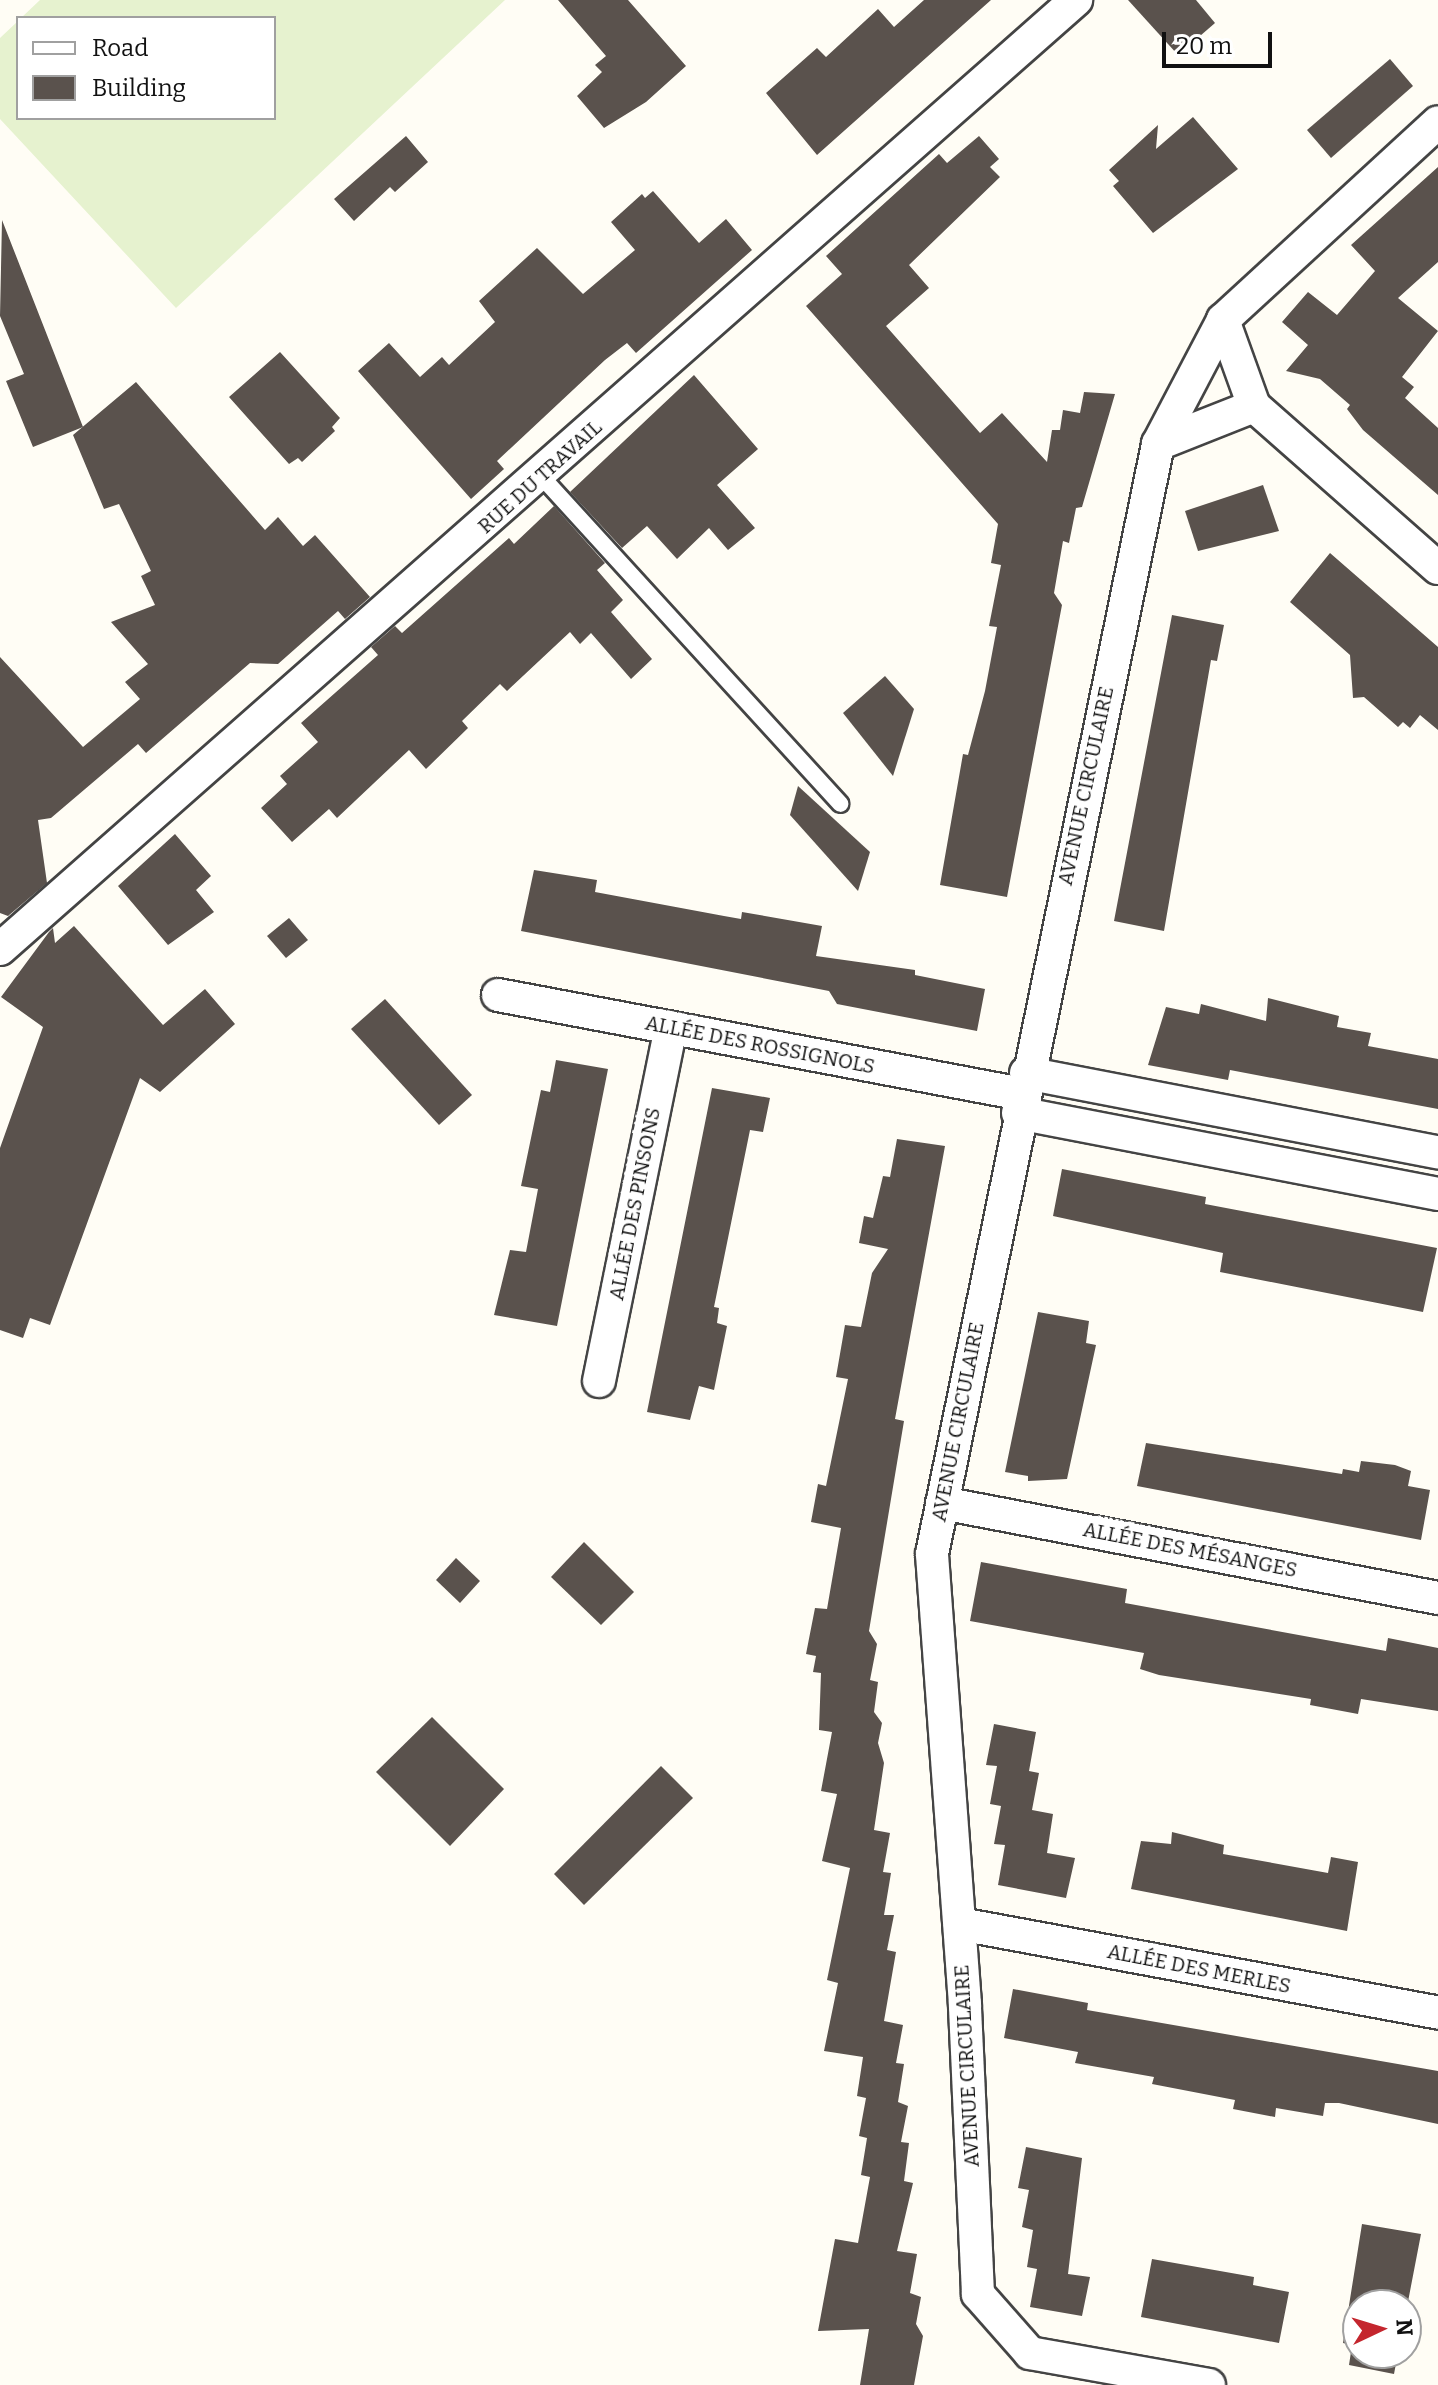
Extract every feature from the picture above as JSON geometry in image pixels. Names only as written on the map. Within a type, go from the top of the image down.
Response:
[{"type":"street","name":"RUE DU TRAVAIL","points":[[0,949],[541,476],[1076,0]]},
{"type":"street","name":"AVENUE CIRCULAIRE","points":[[1209,2385],[1030,2353],[978,2294],[960,1924],[932,1554],[1022,1093],[1158,444],[1223,320],[1438,122]]},
{"type":"street","points":[[1223,320],[1254,406],[1438,568]]},
{"type":"street","points":[[1158,444],[1254,406]]},
{"type":"street","name":"ALLÉE DES ROSSIGNOLS","points":[[498,995],[1022,1093],[1438,1152]]},
{"type":"street","name":"ALLÉE DES PINSONS","points":[[599,1381],[671,1028]]},
{"type":"street","name":"ALLÉE DES ROSSIGNOLS","points":[[1022,1093],[1438,1194]]},
{"type":"street","name":"ALLÉE DES MÉSANGES","points":[[942,1503],[1438,1598]]},
{"type":"street","name":"ALLÉE DES MERLES","points":[[960,1924],[1438,2013]]},
{"type":"lane","points":[[541,476],[840,804]]},
{"type":"green space","points":[[40,0],[505,0],[176,308],[0,119],[0,38],[16,23],[16,120],[276,120],[276,16],[23,16]]},
{"type":"building","points":[[558,0],[628,0],[686,66],[646,102],[604,128],[577,96],[602,72],[595,65],[606,56]]},
{"type":"building","points":[[924,0],[991,0],[817,155],[766,93],[817,48],[826,57],[878,9],[894,27]]},
{"type":"building","points":[[1128,0],[1196,0],[1215,23],[1178,55]]},
{"type":"building","points":[[1390,59],[1413,86],[1331,158],[1307,130]]},
{"type":"building","points":[[1193,117],[1238,169],[1153,233],[1113,186],[1119,181],[1109,170],[1158,125],[1156,149]]},
{"type":"building","points":[[406,136],[428,162],[395,192],[390,187],[354,221],[334,199]]},
{"type":"building","points":[[979,136],[999,159],[990,167],[1000,177],[909,265],[929,288],[886,326],[980,433],[1002,413],[1047,462],[1052,430],[1060,430],[1063,410],[1080,413],[1084,392],[1115,394],[1082,507],[1076,508],[1069,543],[1063,541],[1054,593],[1062,605],[1007,897],[940,885],[963,754],[968,755],[985,691],[997,627],[989,626],[1001,565],[991,563],[998,524],[806,306],[842,274],[826,256],[939,154],[947,163]]},
{"type":"building","points":[[1438,167],[1438,262],[1398,298],[1438,331],[1402,377],[1414,387],[1405,398],[1438,428],[1438,495],[1363,430],[1347,409],[1350,405],[1320,379],[1286,371],[1308,345],[1282,322],[1308,292],[1337,315],[1375,271],[1351,245]]},
{"type":"building","points":[[653,191],[699,243],[726,219],[752,250],[636,353],[627,343],[605,360],[497,461],[504,469],[471,499],[358,371],[389,343],[420,377],[442,357],[449,365],[495,322],[479,301],[537,248],[583,294],[635,250],[611,222],[642,194],[645,198]]},
{"type":"building","points":[[2,220],[83,427],[33,447],[6,381],[24,374],[0,316]]},
{"type":"building","points":[[280,352],[340,418],[332,427],[335,431],[302,462],[298,458],[289,464],[229,397]]},
{"type":"building","points":[[694,375],[758,449],[717,485],[755,528],[728,550],[709,528],[677,559],[647,526],[622,548],[570,492]]},
{"type":"building","points":[[136,382],[265,530],[278,517],[303,546],[315,535],[370,597],[345,619],[338,611],[278,664],[250,663],[146,753],[138,744],[51,818],[38,820],[47,883],[8,916],[0,913],[0,657],[83,747],[140,699],[125,682],[148,664],[111,622],[155,605],[141,576],[151,571],[119,504],[104,509],[73,435]]},
{"type":"building","points":[[1263,485],[1279,531],[1198,551],[1185,511]]},
{"type":"building","points":[[554,506],[605,563],[597,570],[623,600],[611,612],[652,659],[631,679],[591,633],[580,644],[570,632],[507,691],[500,684],[462,721],[468,728],[426,769],[409,750],[337,818],[329,809],[292,842],[261,808],[287,784],[280,776],[318,742],[301,723],[378,655],[371,647],[395,626],[402,633],[509,538],[514,544]]},
{"type":"building","points":[[1330,553],[1438,647],[1438,730],[1420,715],[1410,728],[1403,722],[1398,727],[1364,697],[1353,698],[1350,655],[1290,602]]},
{"type":"building","points":[[1172,615],[1224,625],[1217,661],[1211,660],[1164,931],[1114,921]]},
{"type":"building","points":[[885,676],[914,709],[893,776],[843,713]]},
{"type":"building","points":[[798,786],[870,852],[858,891],[790,815]]},
{"type":"building","points":[[175,834],[211,876],[196,890],[214,912],[168,945],[118,886]]},
{"type":"building","points":[[534,870],[597,880],[595,892],[741,919],[742,912],[822,926],[816,956],[915,970],[915,975],[985,989],[977,1031],[837,1004],[829,991],[521,931]]},
{"type":"building","points":[[289,918],[308,940],[286,958],[267,936]]},
{"type":"building","points":[[74,926],[163,1025],[205,989],[235,1024],[160,1092],[140,1078],[50,1325],[30,1318],[23,1338],[0,1330],[0,1148],[43,1027],[1,997],[53,928],[55,943]]},
{"type":"building","points":[[1268,998],[1339,1016],[1337,1027],[1371,1033],[1368,1046],[1438,1059],[1438,1109],[1230,1070],[1228,1080],[1148,1065],[1166,1007],[1199,1014],[1201,1004],[1266,1021]]},
{"type":"building","points":[[385,999],[472,1095],[439,1125],[351,1029]]},
{"type":"building","points":[[556,1060],[608,1069],[557,1326],[494,1315],[510,1250],[526,1252],[538,1189],[521,1186],[541,1090],[550,1092]]},
{"type":"building","points":[[712,1088],[770,1098],[763,1132],[750,1130],[714,1307],[719,1308],[717,1323],[727,1326],[714,1390],[699,1386],[690,1420],[647,1412]]},
{"type":"building","points":[[897,1139],[945,1146],[895,1419],[904,1421],[869,1631],[877,1644],[870,1680],[878,1682],[874,1712],[882,1723],[878,1743],[884,1763],[874,1830],[890,1833],[883,1872],[891,1873],[884,1915],[894,1915],[887,1950],[896,1952],[884,2021],[903,2025],[896,2063],[904,2064],[898,2102],[908,2106],[901,2142],[909,2143],[904,2181],[913,2183],[897,2251],[917,2254],[910,2293],[921,2297],[916,2324],[923,2336],[914,2385],[860,2385],[869,2329],[818,2331],[835,2239],[858,2243],[870,2177],[861,2175],[867,2138],[859,2136],[866,2098],[857,2096],[863,2057],[824,2051],[838,1983],[827,1980],[850,1868],[822,1861],[837,1794],[821,1791],[832,1732],[819,1730],[821,1673],[813,1672],[816,1656],[806,1654],[815,1608],[827,1609],[841,1528],[811,1522],[818,1484],[826,1486],[848,1379],[836,1377],[845,1325],[861,1327],[872,1273],[888,1249],[859,1243],[864,1216],[873,1218],[883,1176],[890,1177]]},
{"type":"building","points":[[1062,1169],[1206,1197],[1205,1204],[1437,1248],[1423,1312],[1220,1272],[1223,1253],[1053,1216]]},
{"type":"building","points":[[1038,1312],[1089,1321],[1086,1343],[1096,1345],[1067,1479],[1028,1481],[1028,1476],[1005,1472]]},
{"type":"building","points":[[1146,1443],[1342,1474],[1343,1469],[1359,1472],[1361,1461],[1395,1465],[1411,1471],[1408,1486],[1430,1490],[1421,1540],[1137,1486]]},
{"type":"building","points":[[584,1542],[634,1592],[601,1625],[551,1577]]},
{"type":"building","points":[[456,1558],[480,1581],[460,1603],[436,1580]]},
{"type":"building","points":[[981,1562],[1127,1589],[1125,1603],[1386,1651],[1388,1638],[1438,1648],[1438,1711],[1361,1699],[1358,1714],[1310,1705],[1311,1699],[1159,1675],[1140,1669],[1144,1653],[970,1621]]},
{"type":"building","points":[[432,1717],[504,1789],[450,1846],[376,1772]]},
{"type":"building","points":[[994,1724],[1036,1732],[1029,1771],[1039,1773],[1032,1810],[1053,1814],[1047,1853],[1075,1858],[1066,1898],[998,1885],[1005,1845],[994,1844],[1001,1806],[990,1804],[997,1766],[986,1765]]},
{"type":"building","points":[[661,1766],[693,1798],[584,1905],[554,1874]]},
{"type":"building","points":[[1172,1832],[1224,1845],[1223,1854],[1328,1873],[1331,1857],[1358,1862],[1347,1931],[1131,1889],[1141,1841],[1171,1844]]},
{"type":"building","points":[[1013,1989],[1088,2003],[1087,2010],[1438,2071],[1438,2124],[1339,2103],[1325,2103],[1323,2116],[1276,2108],[1275,2117],[1233,2109],[1235,2100],[1152,2084],[1154,2077],[1075,2063],[1078,2052],[1004,2038]]},
{"type":"building","points":[[1026,2147],[1082,2158],[1068,2274],[1090,2277],[1082,2316],[1030,2307],[1037,2269],[1027,2267],[1033,2230],[1022,2227],[1029,2190],[1018,2188]]},
{"type":"building","points":[[1362,2224],[1421,2234],[1410,2289],[1352,2289]]},
{"type":"building","points":[[1152,2259],[1254,2277],[1253,2285],[1289,2292],[1279,2343],[1141,2317]]},
{"type":"building","points":[[1369,2369],[1395,2369],[1394,2374]]}]
